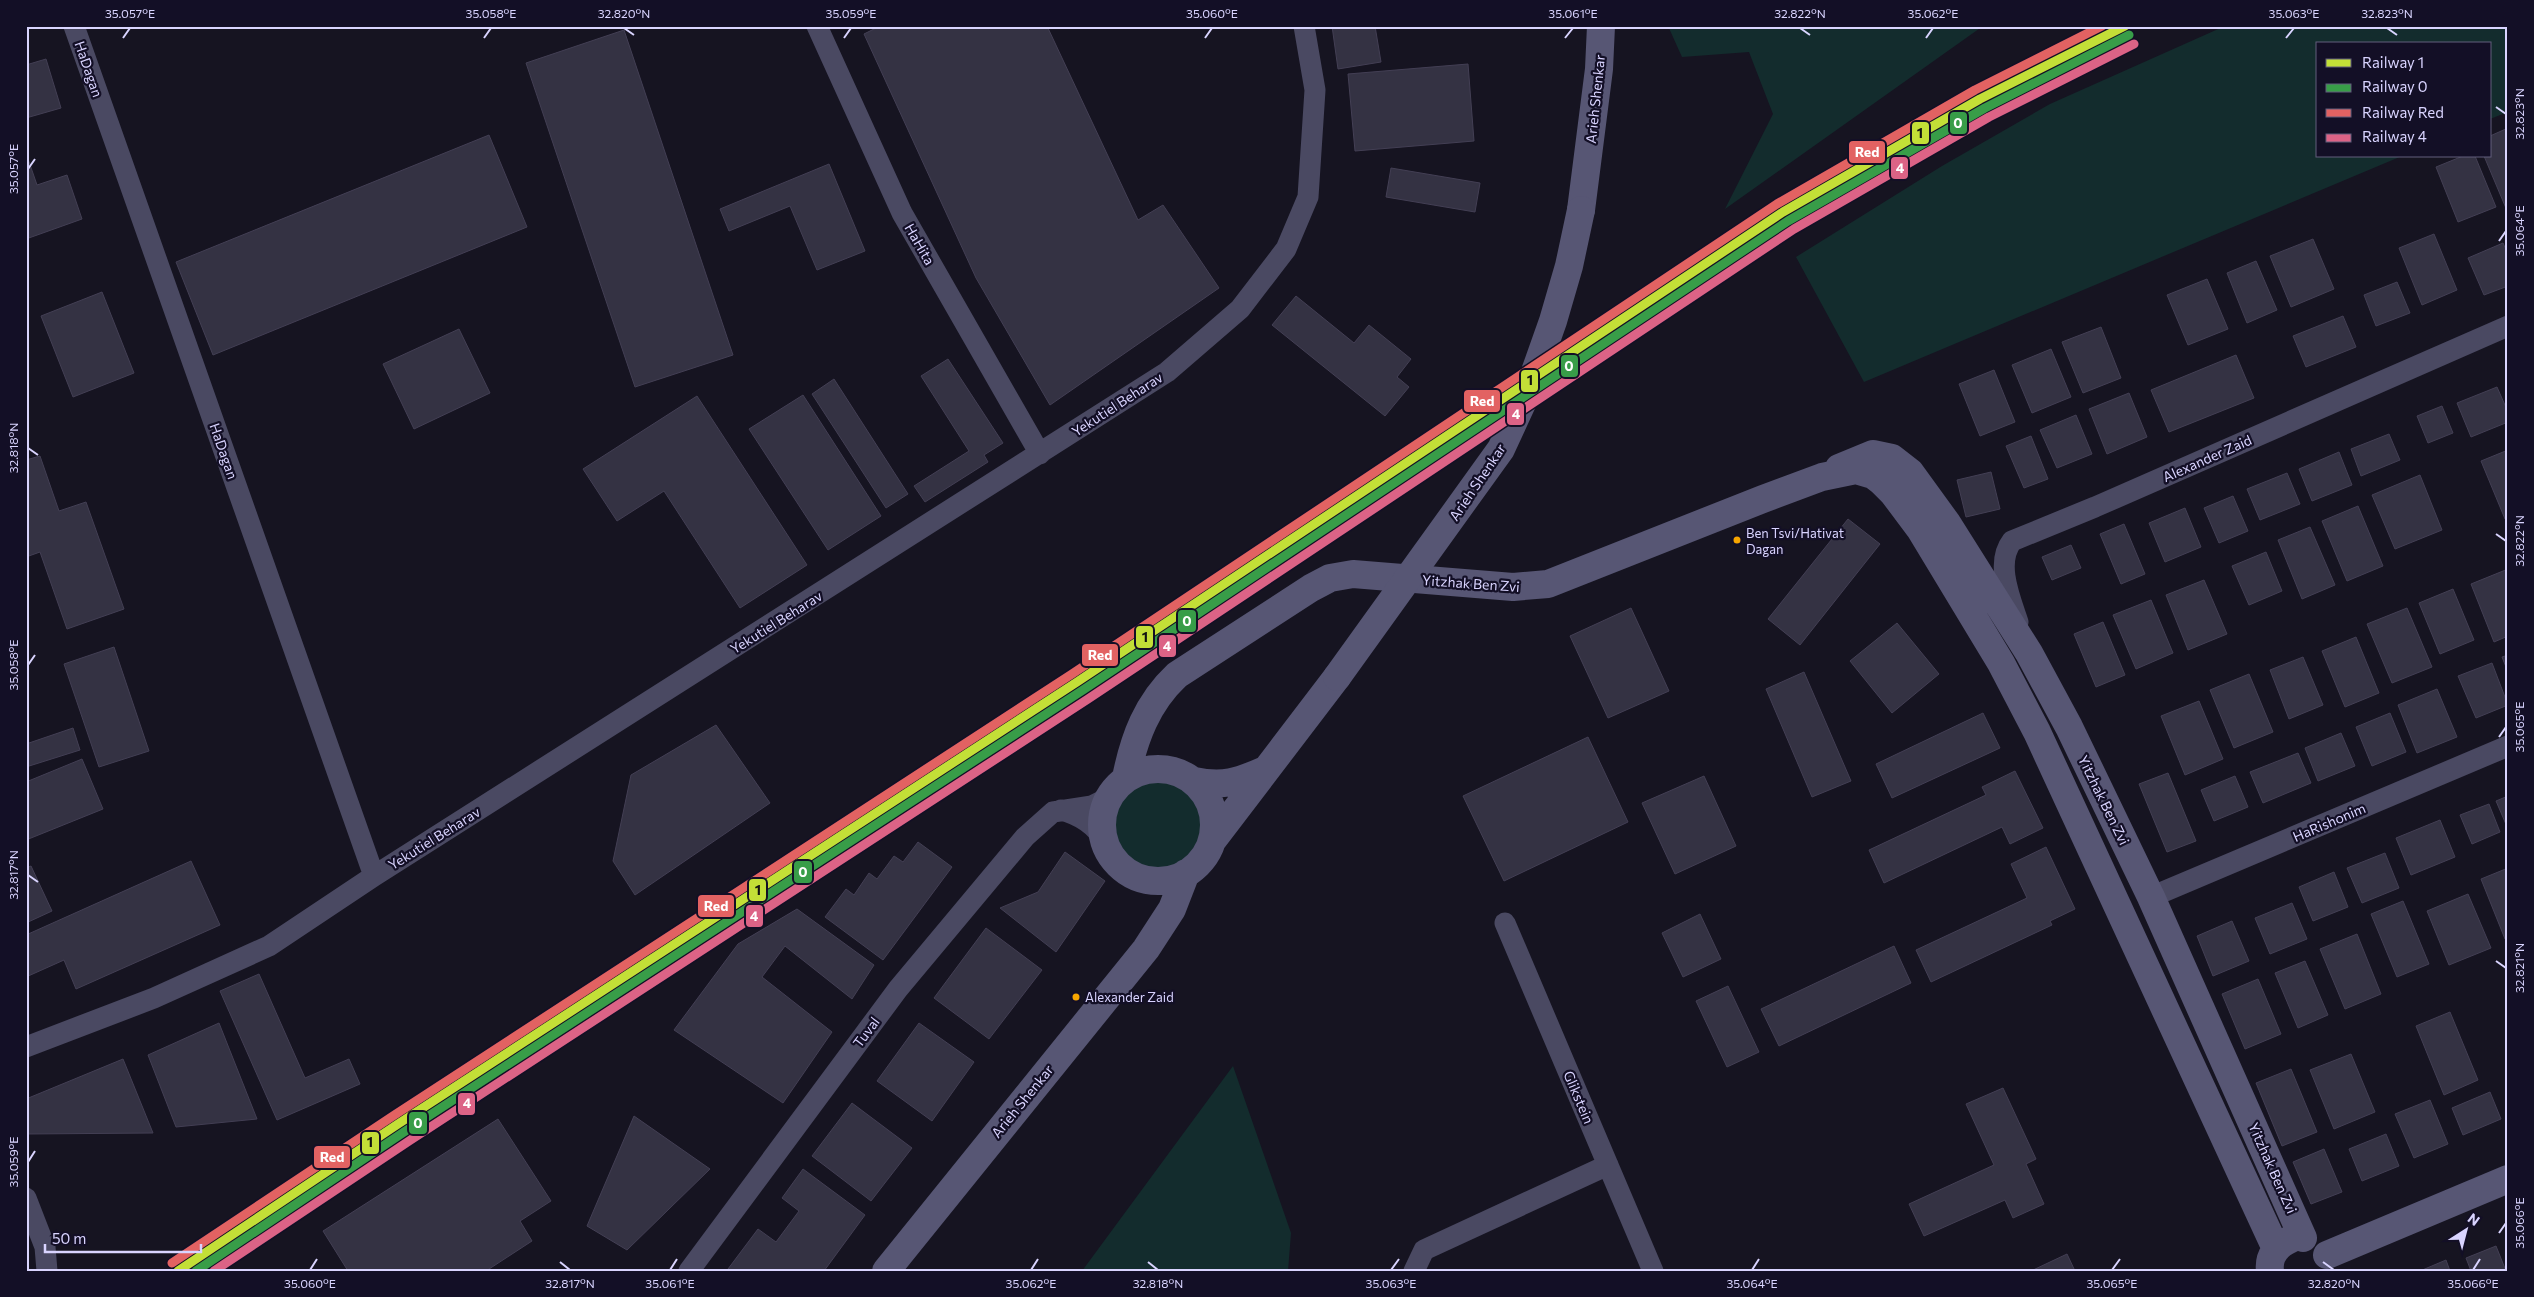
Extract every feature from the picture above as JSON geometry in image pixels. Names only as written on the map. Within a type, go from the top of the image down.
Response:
[{"type":"street","name":"HaDagan","points":[[74,26],[374,876]]},
{"type":"street","name":"HaHita","points":[[817,26],[902,213],[1040,454]]},
{"type":"street","name":"Yekutiel Beharav","points":[[26,1047],[154,998],[269,946],[374,876],[1167,372],[1240,309],[1286,250],[1308,197],[1315,90],[1304,26]]},
{"type":"street","name":"Arieh Shenkar","points":[[1212,841],[1337,677],[1501,449],[1530,386],[1553,321],[1569,266],[1581,210],[1593,128],[1601,26]]},
{"type":"street","name":"Alexander Zaid","points":[[2029,653],[2008,592],[2004,561],[2007,547],[2012,541],[2095,508],[2508,326]]},
{"type":"street","name":"Yitzhak Ben Zvi","points":[[1126,778],[1132,747],[1146,714],[1165,687],[1177,675],[1310,588],[1330,578],[1353,574],[1513,587],[1548,584],[1822,477],[1844,465],[1873,454],[1884,455],[1901,463],[1922,486],[1948,523],[2029,653],[2070,727],[2151,897],[2303,1238]]},
{"type":"street","name":"Yitzhak Ben Zvi","points":[[1822,477],[1856,470],[1872,475],[1893,492],[1920,529],[2001,663],[2038,732],[2273,1260]]},
{"type":"street","points":[[1146,714],[1146,731],[1150,748],[1157,760],[1169,769],[1194,781],[1205,793],[1212,808],[1214,825],[1212,841],[1202,859],[1186,873],[1168,880],[1148,880],[1133,875],[1120,866],[1110,855],[1104,840],[1102,819],[1108,798],[1126,778],[1147,770],[1169,769]]},
{"type":"street","name":"HaRishonim","points":[[2151,897],[2508,746]]},
{"type":"street","name":"Arieh Shenkar","points":[[1194,781],[1213,785],[1239,782],[1265,770]]},
{"type":"street","name":"Tuval","points":[[689,1271],[898,989],[1025,836],[1046,816],[1061,810],[1092,806],[1108,798]]},
{"type":"street","points":[[1061,810],[1088,822],[1104,840]]},
{"type":"street","name":"Arieh Shenkar","points":[[886,1271],[1159,932],[1172,909],[1186,873]]},
{"type":"street","points":[[1148,880],[1159,899],[1159,932]]},
{"type":"street","name":"Glikstein","points":[[1505,923],[1653,1271]]},
{"type":"street","points":[[1414,1271],[1424,1250],[1608,1165]]},
{"type":"street","points":[[2273,1260],[2283,1242],[2293,1238],[2303,1238],[2321,1247],[2328,1263],[2508,1179]]},
{"type":"street","points":[[26,1198],[45,1247],[47,1271]]},
{"type":"green space","points":[[1668,26],[1983,26],[1725,209],[1773,114],[1749,52],[1682,57]]},
{"type":"green space","points":[[2225,26],[2508,26],[2508,112],[2492,118],[2492,42],[2316,42],[2316,158],[2397,158],[1864,382],[1796,257],[1942,166],[2050,104]]},
{"type":"green space","points":[[1158,780],[1175,783],[1183,787],[1195,799],[1199,807],[1202,824],[1199,841],[1195,849],[1183,861],[1175,865],[1158,868],[1141,865],[1133,861],[1121,849],[1117,841],[1114,824],[1117,807],[1121,799],[1133,787],[1141,783]]},
{"type":"green space","points":[[1233,1066],[1291,1233],[1288,1271],[1082,1271]]},
{"type":"building","points":[[880,26],[1047,26],[1138,220],[1163,205],[1219,288],[1050,405],[976,278],[864,34]]},
{"type":"building","points":[[1332,26],[1375,26],[1381,62],[1338,69]]},
{"type":"building","points":[[624,30],[733,355],[635,387],[526,63]]},
{"type":"building","points":[[46,59],[61,108],[26,118],[26,65]]},
{"type":"building","points":[[1468,64],[1474,141],[1355,151],[1348,74]]},
{"type":"building","points":[[2508,128],[2508,213],[2485,158],[2492,158],[2492,135]]},
{"type":"building","points":[[489,135],[527,227],[213,355],[176,262]]},
{"type":"building","points":[[26,153],[37,185],[67,175],[82,219],[26,239]]},
{"type":"building","points":[[2458,158],[2476,158],[2496,207],[2458,222],[2436,167]]},
{"type":"building","points":[[829,164],[865,251],[817,270],[790,206],[729,231],[720,209]]},
{"type":"building","points":[[1391,168],[1480,183],[1475,212],[1386,197]]},
{"type":"building","points":[[2434,234],[2457,290],[2422,305],[2399,248]]},
{"type":"building","points":[[2313,239],[2334,289],[2291,307],[2270,256]]},
{"type":"building","points":[[2503,243],[2508,254],[2508,286],[2484,295],[2468,258]]},
{"type":"building","points":[[2256,261],[2277,310],[2247,323],[2227,273]]},
{"type":"building","points":[[2207,279],[2228,329],[2188,345],[2167,295]]},
{"type":"building","points":[[2397,282],[2410,313],[2376,326],[2364,295]]},
{"type":"building","points":[[102,292],[134,373],[73,397],[41,316]]},
{"type":"building","points":[[1296,296],[1354,343],[1369,325],[1411,359],[1397,377],[1409,387],[1385,416],[1272,325]]},
{"type":"building","points":[[2343,316],[2356,347],[2306,367],[2293,336]]},
{"type":"building","points":[[2101,327],[2121,378],[2083,393],[2062,342]]},
{"type":"building","points":[[459,329],[490,393],[414,429],[383,364]]},
{"type":"building","points":[[2051,349],[2071,397],[2032,413],[2012,365]]},
{"type":"building","points":[[2236,355],[2254,398],[2169,432],[2151,390]]},
{"type":"building","points":[[948,359],[1003,443],[984,455],[988,462],[925,502],[914,486],[969,451],[921,376]]},
{"type":"building","points":[[1994,370],[2015,422],[1980,436],[1959,384]]},
{"type":"building","points":[[834,379],[908,494],[886,508],[812,394]]},
{"type":"building","points":[[2497,387],[2508,412],[2508,422],[2471,437],[2457,403]]},
{"type":"building","points":[[2129,393],[2147,437],[2107,454],[2089,409]]},
{"type":"building","points":[[803,395],[881,516],[828,550],[749,429]]},
{"type":"building","points":[[697,396],[807,565],[740,608],[664,491],[617,521],[583,469]]},
{"type":"building","points":[[2442,406],[2453,433],[2428,443],[2417,416]]},
{"type":"building","points":[[2076,415],[2092,454],[2057,468],[2040,430]]},
{"type":"building","points":[[2389,434],[2400,460],[2361,476],[2351,449]]},
{"type":"building","points":[[2031,436],[2048,479],[2024,488],[2006,446]]},
{"type":"building","points":[[2508,450],[2508,518],[2505,519],[2481,461]]},
{"type":"building","points":[[2339,452],[2352,485],[2312,501],[2299,469]]},
{"type":"building","points":[[40,456],[59,511],[86,502],[124,609],[67,629],[40,552],[26,557],[26,460]]},
{"type":"building","points":[[1991,472],[2000,509],[1966,517],[1957,480]]},
{"type":"building","points":[[2287,473],[2300,504],[2260,520],[2247,489]]},
{"type":"building","points":[[2420,475],[2442,530],[2395,549],[2372,495]]},
{"type":"building","points":[[2233,496],[2248,531],[2219,543],[2204,508]]},
{"type":"building","points":[[2358,506],[2383,566],[2347,581],[2322,521]]},
{"type":"building","points":[[2185,508],[2201,547],[2165,562],[2149,523]]},
{"type":"building","points":[[1848,519],[1880,544],[1800,645],[1768,619]]},
{"type":"building","points":[[2124,524],[2145,574],[2121,584],[2100,534]]},
{"type":"building","points":[[2310,527],[2335,585],[2302,599],[2278,540]]},
{"type":"building","points":[[2071,545],[2081,568],[2052,580],[2042,557]]},
{"type":"building","points":[[2266,552],[2282,591],[2249,605],[2232,566]]},
{"type":"building","points":[[2508,569],[2508,636],[2494,642],[2471,584]]},
{"type":"building","points":[[2204,580],[2227,634],[2188,650],[2166,595]]},
{"type":"building","points":[[2453,589],[2474,640],[2440,654],[2419,603]]},
{"type":"building","points":[[2151,600],[2173,653],[2136,669],[2113,615]]},
{"type":"building","points":[[1631,608],[1669,691],[1608,718],[1570,636]]},
{"type":"building","points":[[2407,608],[2432,667],[2392,683],[2367,624]]},
{"type":"building","points":[[2103,622],[2125,675],[2096,687],[2074,634]]},
{"type":"building","points":[[1897,623],[1939,674],[1892,713],[1850,661]]},
{"type":"building","points":[[2356,637],[2379,693],[2345,707],[2322,651]]},
{"type":"building","points":[[114,647],[149,751],[99,767],[64,664]]},
{"type":"building","points":[[2508,655],[2508,672],[2502,657]]},
{"type":"building","points":[[2303,657],[2323,705],[2289,719],[2270,670]]},
{"type":"building","points":[[2492,663],[2508,705],[2476,718],[2458,676]]},
{"type":"building","points":[[1804,672],[1851,781],[1812,797],[1766,689]]},
{"type":"building","points":[[2249,674],[2273,732],[2234,748],[2210,690]]},
{"type":"building","points":[[2437,689],[2457,737],[2417,753],[2398,705]]},
{"type":"building","points":[[2199,701],[2223,759],[2185,775],[2161,716]]},
{"type":"building","points":[[1983,713],[2000,748],[1892,798],[1876,764]]},
{"type":"building","points":[[2390,713],[2406,752],[2372,766],[2356,727]]},
{"type":"building","points":[[716,725],[770,803],[635,895],[613,861],[631,775]]},
{"type":"building","points":[[73,728],[80,750],[26,767],[26,744]]},
{"type":"building","points":[[2341,733],[2355,766],[2318,781],[2305,748]]},
{"type":"building","points":[[1588,737],[1628,822],[1504,881],[1463,796]]},
{"type":"building","points":[[2298,753],[2311,783],[2263,803],[2250,772]]},
{"type":"building","points":[[82,759],[103,809],[26,840],[26,782]]},
{"type":"building","points":[[2015,771],[2043,828],[2010,844],[2002,827],[1884,883],[1869,850],[1986,795],[1982,787]]},
{"type":"building","points":[[2168,773],[2196,841],[2167,852],[2139,784]]},
{"type":"building","points":[[1704,776],[1736,846],[1675,874],[1642,803]]},
{"type":"building","points":[[2235,776],[2248,807],[2214,821],[2201,790]]},
{"type":"building","points":[[2508,796],[2508,829],[2496,801]]},
{"type":"building","points":[[2489,804],[2500,832],[2472,844],[2460,815]]},
{"type":"building","points":[[2440,820],[2455,857],[2411,875],[2396,838]]},
{"type":"building","points":[[918,842],[952,867],[883,960],[825,917],[846,889],[854,895],[869,873],[877,879],[894,856],[903,862]]},
{"type":"building","points":[[2046,847],[2075,909],[2050,921],[2052,925],[1931,982],[1916,950],[2027,898],[2011,864]]},
{"type":"building","points":[[1065,852],[1105,881],[1056,952],[1000,908],[1038,892]]},
{"type":"building","points":[[2385,853],[2399,888],[2362,903],[2347,868]]},
{"type":"building","points":[[191,861],[220,925],[76,989],[64,960],[26,977],[26,935]]},
{"type":"building","points":[[31,866],[52,911],[26,923],[26,868]]},
{"type":"building","points":[[2508,868],[2508,938],[2505,939],[2481,879]]},
{"type":"building","points":[[2334,872],[2348,907],[2313,921],[2299,887]]},
{"type":"building","points":[[2468,894],[2491,948],[2449,965],[2427,911]]},
{"type":"building","points":[[2403,901],[2429,964],[2397,977],[2371,914]]},
{"type":"building","points":[[2292,903],[2307,939],[2270,954],[2255,918]]},
{"type":"building","points":[[797,909],[874,965],[852,999],[785,946],[762,977],[832,1032],[783,1103],[674,1030],[738,944]]},
{"type":"building","points":[[1700,914],[1721,959],[1683,977],[1662,933]]},
{"type":"building","points":[[2232,921],[2249,961],[2213,976],[2197,936]]},
{"type":"building","points":[[986,928],[1042,970],[989,1039],[934,998]]},
{"type":"building","points":[[2357,934],[2381,994],[2345,1009],[2320,949]]},
{"type":"building","points":[[1894,946],[1911,983],[1779,1046],[1761,1009]]},
{"type":"building","points":[[2305,961],[2328,1015],[2298,1028],[2275,973]]},
{"type":"building","points":[[259,974],[305,1078],[349,1059],[360,1084],[277,1120],[220,991]]},
{"type":"building","points":[[2258,979],[2281,1034],[2245,1049],[2222,994]]},
{"type":"building","points":[[1728,986],[1759,1052],[1727,1067],[1696,1001]]},
{"type":"building","points":[[2450,1012],[2478,1080],[2444,1095],[2416,1026]]},
{"type":"building","points":[[219,1023],[257,1119],[176,1127],[148,1055]]},
{"type":"building","points":[[919,1023],[974,1062],[932,1121],[877,1081]]},
{"type":"building","points":[[2351,1054],[2375,1112],[2334,1129],[2310,1070]]},
{"type":"building","points":[[123,1059],[153,1133],[26,1134],[26,1099]]},
{"type":"building","points":[[2291,1069],[2317,1132],[2282,1146],[2256,1083]]},
{"type":"building","points":[[2003,1088],[2036,1159],[2026,1164],[2044,1204],[2013,1218],[2005,1200],[1924,1236],[1909,1204],[1994,1165],[1966,1104]]},
{"type":"building","points":[[2490,1092],[2501,1119],[2463,1135],[2452,1108]]},
{"type":"building","points":[[2430,1100],[2448,1144],[2414,1158],[2395,1114]]},
{"type":"building","points":[[852,1103],[912,1148],[871,1201],[812,1156]]},
{"type":"building","points":[[634,1116],[710,1169],[627,1250],[587,1226]]},
{"type":"building","points":[[498,1119],[551,1201],[520,1221],[532,1241],[486,1271],[348,1271],[323,1231]]},
{"type":"building","points":[[2386,1134],[2399,1166],[2362,1181],[2349,1149]]},
{"type":"building","points":[[2324,1149],[2342,1192],[2311,1204],[2293,1162]]},
{"type":"building","points":[[803,1169],[865,1215],[824,1271],[730,1271],[728,1269],[758,1229],[776,1242],[799,1211],[782,1198]]},
{"type":"building","points":[[2496,1246],[2506,1271],[2471,1271],[2466,1258]]},
{"type":"building","points":[[2067,1254],[2075,1271],[2031,1271]]},
{"type":"building","points":[[2446,1260],[2450,1271],[2420,1271]]},
{"type":"rail line","name":"Red","points":[[172,1263],[393,1116],[1072,674],[1777,204],[1975,90],[2102,26]]},
{"type":"rail line","name":"1","points":[[178,1271],[398,1124],[1077,682],[1783,212],[1980,99],[2125,26]]},
{"type":"rail line","name":"0","points":[[196,1271],[404,1132],[1083,690],[1788,221],[1985,108],[2129,35]]},
{"type":"rail line","name":"4","points":[[214,1271],[409,1141],[1088,699],[1794,229],[1989,117],[2134,44]]},
{"type":"place","name":"Ben Tsvi/Hativat Dagan","points":[[1737,540]]},
{"type":"place","name":"Alexander Zaid","points":[[1076,997]]}]
